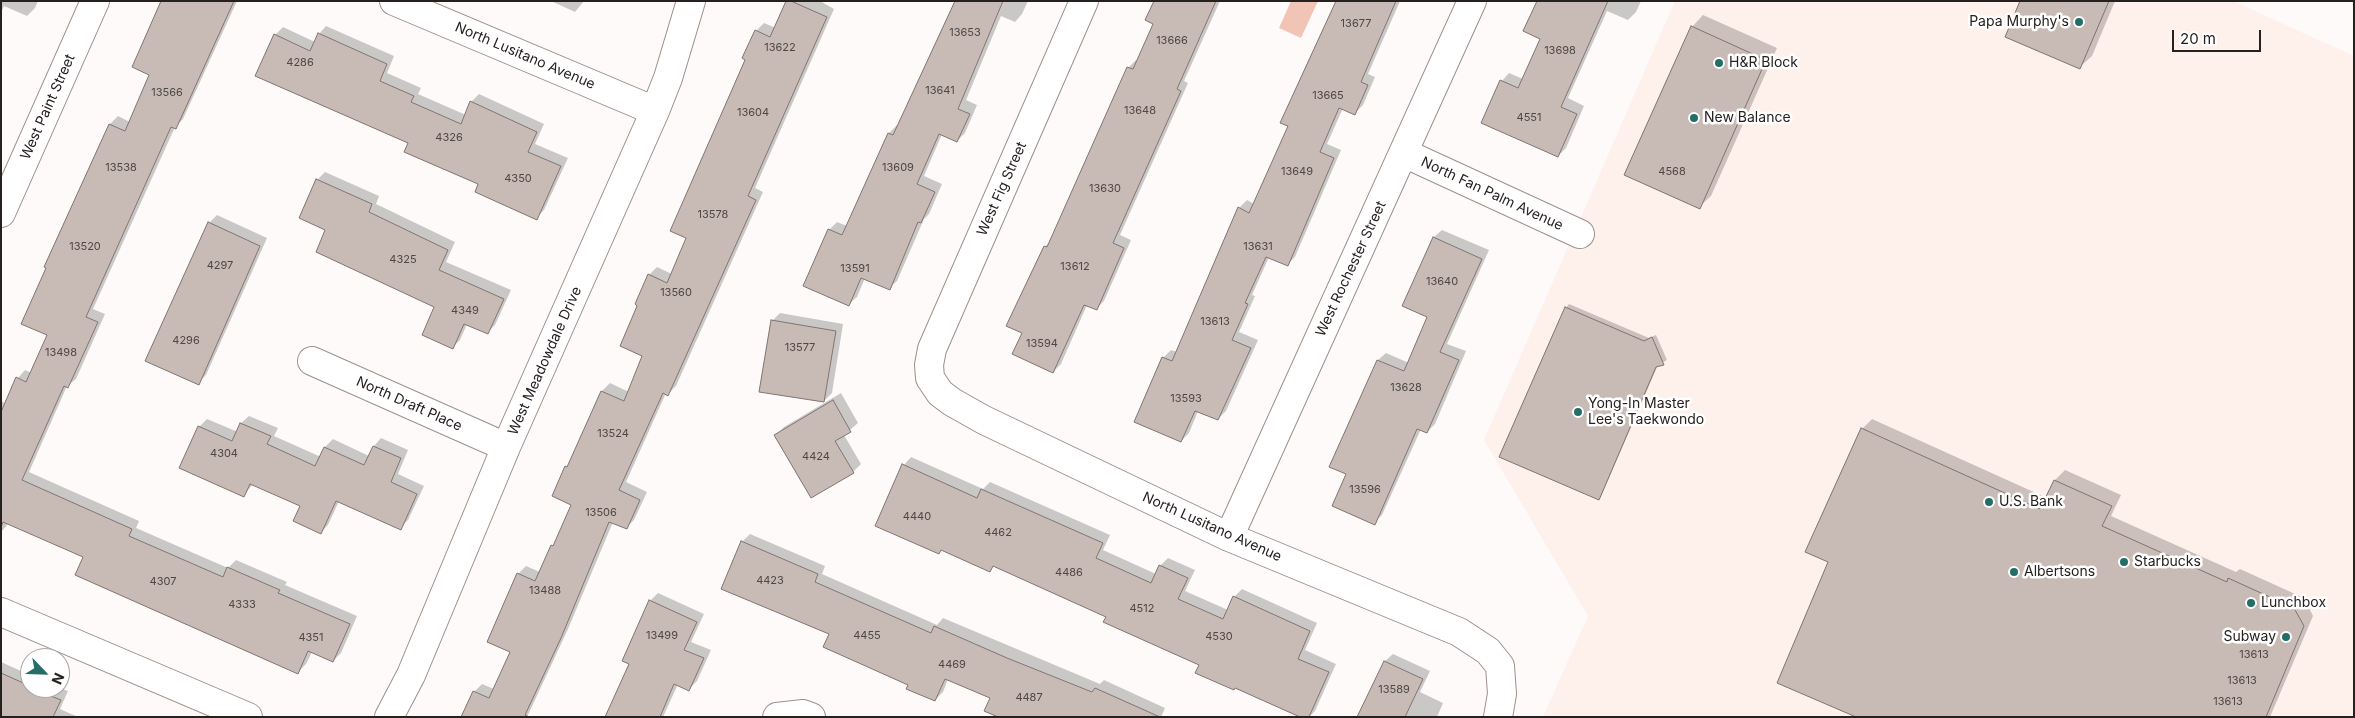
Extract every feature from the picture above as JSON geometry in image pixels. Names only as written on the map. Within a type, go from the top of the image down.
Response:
[{"type":"street","name":"West Paint Street","points":[[1,213],[95,1]]},
{"type":"street","name":"North Lusitano Avenue","points":[[394,1],[656,111]]},
{"type":"street","name":"West Meadowdale Drive","points":[[389,717],[411,675],[506,447],[656,111],[691,1]]},
{"type":"street","name":"West Fig Street","points":[[930,378],[929,365],[932,349],[1084,1]]},
{"type":"street","name":"West Rochester Street","points":[[1229,537],[1472,1]]},
{"type":"street","name":"North Fan Palm Avenue","points":[[1404,153],[1580,234]]},
{"type":"street","name":"North Draft Place","points":[[312,361],[506,447]]},
{"type":"street","name":"North Lusitano Avenue","points":[[930,378],[940,393],[984,420],[1229,537],[1459,632],[1488,650],[1500,666],[1502,694],[1498,717]]},
{"type":"street","points":[[1,612],[248,717]]},
{"type":"street","points":[[778,716],[803,714],[811,717]]},
{"type":"shaded area","points":[[1291,1],[1318,1],[1301,38],[1279,28]]},
{"type":"shaded area","points":[[1675,1],[2233,1],[2354,56],[2354,717],[1543,717],[1588,616],[1484,440]]},
{"type":"building","points":[[161,1],[234,1],[176,129],[171,127],[86,317],[98,322],[68,388],[64,386],[22,480],[132,529],[129,536],[223,577],[227,567],[280,590],[278,593],[350,624],[333,662],[308,651],[298,674],[75,575],[83,557],[3,522],[1,527],[1,412],[16,377],[26,382],[47,335],[21,324],[46,268],[44,267],[109,124],[125,131],[149,75],[132,67]]},
{"type":"building","points":[[786,1],[791,1],[827,17],[748,196],[756,200],[668,396],[663,393],[619,490],[640,500],[627,529],[609,522],[561,638],[525,715],[529,717],[461,717],[473,691],[489,698],[510,652],[487,642],[517,573],[535,581],[551,545],[553,546],[571,505],[552,496],[601,391],[624,401],[642,356],[620,346],[637,306],[635,304],[648,274],[667,283],[686,238],[670,231],[745,60],[742,58],[755,30],[770,37]]},
{"type":"building","points":[[955,1],[1003,1],[958,109],[970,114],[957,142],[939,134],[917,184],[935,192],[921,223],[918,222],[890,290],[861,278],[849,306],[803,286],[828,229],[842,235],[888,133],[893,135]]},
{"type":"building","points":[[1154,1],[1216,1],[1177,89],[1181,91],[1113,243],[1124,248],[1097,310],[1084,305],[1053,373],[1012,354],[1022,333],[1006,326],[1044,246],[1047,247],[1127,67],[1133,69],[1153,24],[1145,20]]},
{"type":"building","points":[[1336,1],[1396,1],[1361,82],[1368,85],[1355,115],[1339,108],[1320,152],[1334,158],[1288,266],[1266,257],[1245,303],[1248,304],[1232,340],[1251,348],[1218,420],[1195,411],[1181,442],[1134,422],[1162,357],[1172,361],[1238,207],[1249,213],[1288,126],[1280,123]]},
{"type":"building","points":[[1537,1],[1608,1],[1561,107],[1577,114],[1558,157],[1481,123],[1500,80],[1518,88],[1540,39],[1523,31]]},
{"type":"building","points":[[2020,1],[2109,1],[2080,69],[2005,37]]},
{"type":"building","points":[[1691,26],[1766,60],[1700,209],[1624,175]]},
{"type":"building","points":[[318,33],[387,64],[380,81],[414,96],[411,102],[461,124],[470,101],[537,132],[528,152],[561,166],[537,220],[475,192],[478,184],[404,152],[408,143],[255,76],[274,34],[310,51]]},
{"type":"building","points":[[316,179],[372,204],[369,212],[448,250],[439,270],[504,299],[488,334],[464,324],[453,349],[422,335],[434,307],[316,252],[325,230],[299,218]]},
{"type":"building","points":[[208,222],[260,246],[199,385],[145,361]]},
{"type":"building","points":[[1433,237],[1482,259],[1440,352],[1459,360],[1427,433],[1417,429],[1375,525],[1332,506],[1346,474],[1329,467],[1377,360],[1404,371],[1427,317],[1402,306]]},
{"type":"building","name":"Yong-In Master Lee's Taekwondo","points":[[1565,307],[1644,341],[1652,337],[1664,365],[1656,367],[1599,500],[1499,457]]},
{"type":"building","points":[[771,320],[836,331],[824,402],[759,392]]},
{"type":"building","points":[[833,400],[851,432],[835,441],[854,473],[811,498],[774,435]]},
{"type":"building","points":[[240,423],[271,436],[267,444],[315,466],[324,447],[364,465],[373,446],[401,458],[391,482],[417,494],[401,530],[336,501],[321,534],[293,521],[300,506],[250,484],[244,497],[179,468],[198,426],[232,441]]},
{"type":"building","name":"Albertsons","points":[[1861,428],[2040,509],[2054,480],[2112,506],[2102,526],[2227,582],[2228,578],[2294,608],[2304,626],[2266,717],[1856,717],[1777,683],[1828,562],[1805,552]]},
{"type":"building","points":[[902,464],[977,498],[981,489],[1103,543],[1096,558],[1151,583],[1159,565],[1188,578],[1178,599],[1223,619],[1233,596],[1310,631],[1298,659],[1329,672],[1309,717],[1300,717],[1235,688],[1234,690],[1195,673],[1199,665],[1103,622],[1106,617],[993,566],[990,572],[941,550],[939,554],[875,526]]},
{"type":"building","points":[[741,541],[818,574],[815,582],[931,633],[934,626],[1092,692],[1095,688],[1160,717],[998,717],[984,711],[990,698],[945,679],[935,701],[906,689],[908,685],[823,647],[829,634],[721,589]]},
{"type":"building","points":[[649,600],[697,622],[684,650],[704,658],[689,691],[674,684],[660,717],[605,717],[629,664],[622,661]]},
{"type":"building","points":[[1384,661],[1423,679],[1405,717],[1357,717]]},
{"type":"building","points":[[1,673],[20,682],[20,698],[56,698],[61,700],[53,717],[1,717]]},
{"type":"place","name":"Papa Murphy's","points":[[2079,22]]},
{"type":"place","name":"H&R Block","points":[[1719,63]]},
{"type":"place","name":"New Balance","points":[[1694,118]]},
{"type":"place","name":"Yong-In Master Lee's Taekwondo","points":[[1578,412]]},
{"type":"place","name":"U.S. Bank","points":[[1989,502]]},
{"type":"place","name":"Starbucks","points":[[2124,562]]},
{"type":"place","name":"Albertsons","points":[[2014,572]]},
{"type":"place","name":"Lunchbox","points":[[2251,603]]},
{"type":"place","name":"Subway","points":[[2286,637]]}]
